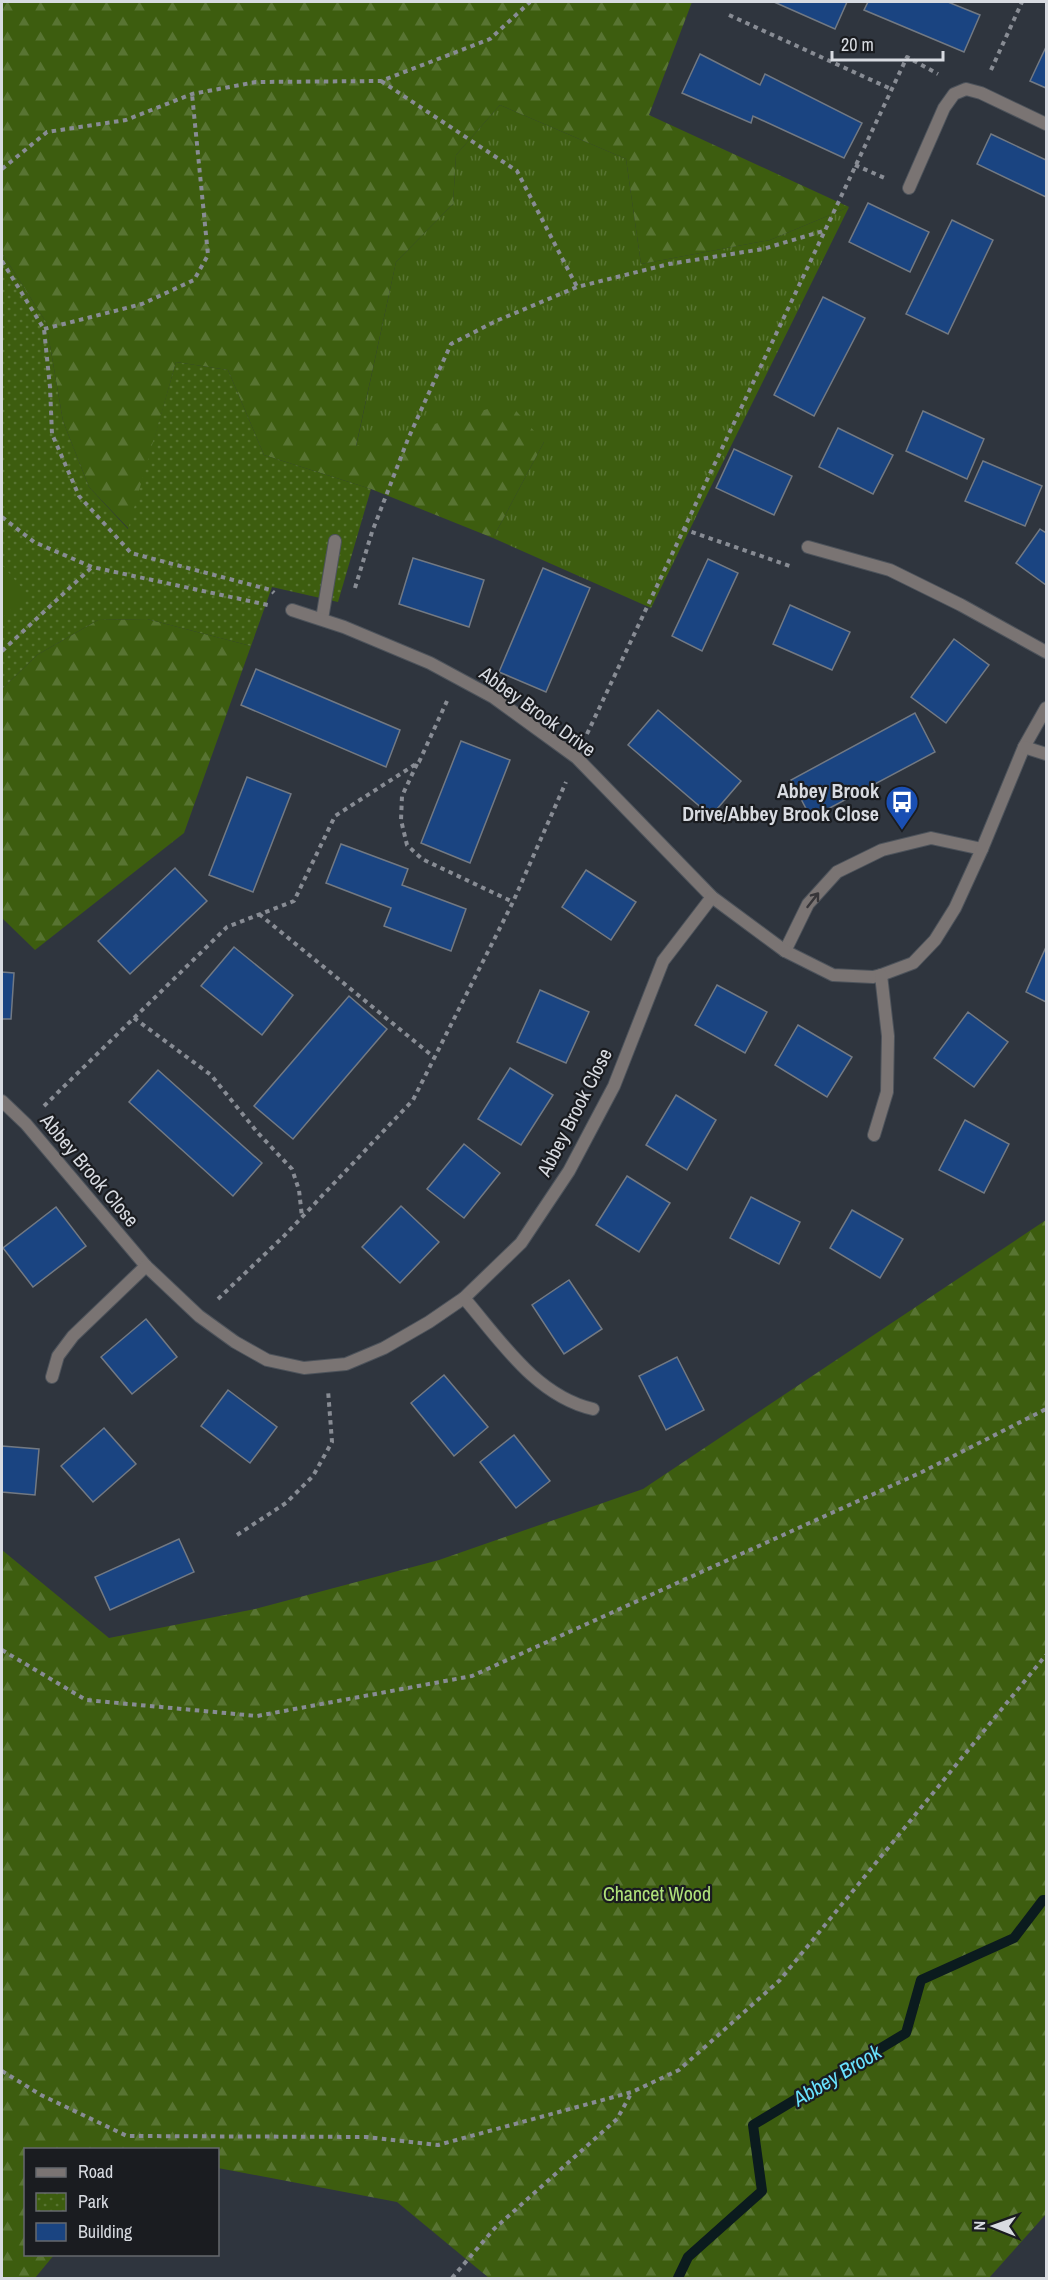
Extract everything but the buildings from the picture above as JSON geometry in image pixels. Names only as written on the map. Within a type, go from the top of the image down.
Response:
[{"type":"street","points":[[909,188],[944,108],[954,94],[966,88],[1047,124]]},
{"type":"street","points":[[322,619],[335,541]]},
{"type":"street","points":[[808,546],[890,570],[961,605],[1047,652]]},
{"type":"street","name":"Abbey Brook Drive","points":[[292,610],[345,627],[430,663],[493,697],[577,758],[712,897],[785,951],[833,975],[873,977],[880,975],[913,963],[935,940],[955,908],[1024,747],[1047,708]]},
{"type":"street","points":[[1024,747],[1047,754]]},
{"type":"street","points":[[785,951],[808,904],[837,872],[882,850],[932,838],[982,849]]},
{"type":"street","name":"Abbey Brook Close","points":[[2,1101],[26,1124],[146,1266],[199,1316],[235,1342],[267,1360],[304,1368],[346,1364],[384,1348],[429,1322],[464,1298],[521,1243],[569,1171],[614,1086],[663,961],[712,897]]},
{"type":"street","points":[[874,1135],[887,1092],[888,1036],[880,975]]},
{"type":"street","points":[[52,1377],[58,1356],[73,1336],[146,1266]]},
{"type":"street","points":[[464,1298],[529,1372],[556,1396],[573,1405],[592,1410]]},
{"type":"path","points":[[2,169],[47,132],[126,120],[192,94],[256,82],[381,81],[490,39],[530,2]]},
{"type":"path","points":[[981,93],[1022,2]]},
{"type":"path","points":[[729,15],[891,89]]},
{"type":"path","points":[[199,1316],[302,1217],[413,1100],[513,902],[683,529],[907,57],[966,88]]},
{"type":"path","points":[[381,81],[517,171],[577,287]]},
{"type":"path","points":[[44,329],[142,304],[194,280],[208,255],[192,94]]},
{"type":"path","points":[[855,165],[909,188]]},
{"type":"path","points":[[345,627],[372,532],[408,439],[451,344],[496,321],[577,287],[669,264],[763,249],[823,231]]},
{"type":"path","points":[[2,261],[44,329],[52,434],[79,496],[131,553],[271,590],[292,610]]},
{"type":"path","points":[[2,517],[34,542],[92,567],[292,610]]},
{"type":"path","points":[[683,529],[800,569],[808,546]]},
{"type":"path","points":[[2,651],[92,567]]},
{"type":"path","points":[[457,678],[402,796],[401,820],[407,845],[422,860],[513,902]]},
{"type":"path","points":[[26,1124],[227,927],[294,901],[335,816],[419,762]]},
{"type":"path","points":[[259,914],[435,1058]]},
{"type":"path","points":[[134,1018],[211,1075],[258,1133],[292,1169],[299,1190],[302,1217]]},
{"type":"path","points":[[237,1535],[286,1503],[314,1476],[332,1442],[327,1366]]},
{"type":"path","points":[[2,1650],[86,1700],[257,1716],[472,1676],[922,1472],[1047,1409]]},
{"type":"path","points":[[2,2071],[41,2095],[127,2136],[367,2137],[438,2145],[632,2092],[679,2070],[780,1980],[1047,1655]]},
{"type":"path","points":[[452,2278],[494,2229],[617,2119],[632,2092]]},
{"type":"green space","points":[[2,2],[692,2],[649,115],[849,207],[770,240],[641,264],[626,159],[500,105],[456,155],[453,204],[396,262],[356,446],[509,403],[544,442],[493,538],[371,489],[264,455],[228,370],[176,362],[129,529],[89,487],[63,421],[46,322],[2,253]]},
{"type":"green space","points":[[500,105],[626,159],[641,264],[770,240],[849,207],[651,608],[493,538],[544,442],[356,447],[396,262],[453,204],[456,155]]},
{"type":"green space","points":[[2,253],[46,322],[63,421],[89,487],[128,529],[176,362],[228,370],[264,455],[371,489],[338,602],[272,587],[251,646],[147,619],[98,620],[37,655],[2,689]]},
{"type":"green space","points":[[2,565],[27,594],[2,618]]},
{"type":"green space","points":[[147,619],[251,646],[184,833],[35,950],[2,918],[2,689],[37,655],[98,620]]},
{"type":"green space","name":"Chancet Wood","points":[[1046,1220],[1046,2214],[989,2278],[489,2278],[397,2202],[219,2168],[219,2148],[24,2148],[24,2256],[53,2256],[35,2278],[2,2278],[2,1550],[109,1638],[255,1609],[439,1560],[643,1489]]},
{"type":"waterway","name":"Abbey Brook","points":[[678,2278],[688,2257],[762,2191],[753,2125],[906,2033],[921,1980],[1014,1938],[1043,1900],[1046,1900]]},
{"type":"place","name":"Abbey Brook Drive/Abbey Brook Close","points":[[902,831]]}]
